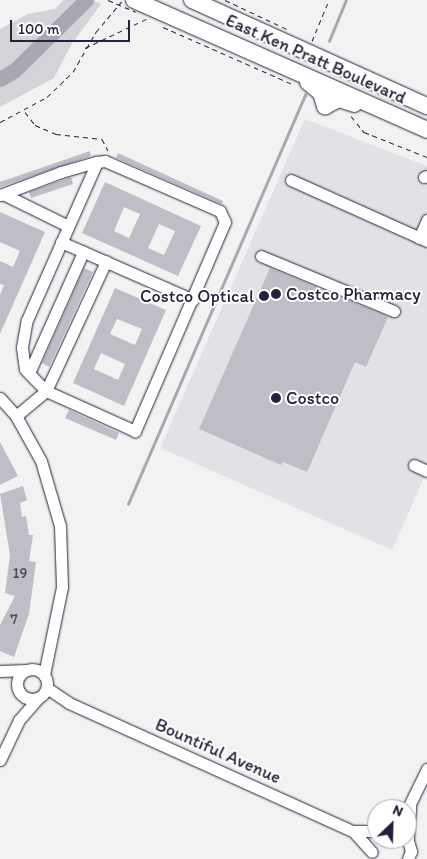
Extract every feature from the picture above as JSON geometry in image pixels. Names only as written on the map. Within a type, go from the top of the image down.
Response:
[{"type":"highway","name":"East Ken Pratt Boulevard","points":[[192,0],[427,106]]},
{"type":"highway","name":"East Ken Pratt Boulevard","points":[[147,13],[216,36],[220,42],[313,84],[321,93],[325,106],[343,99],[379,115],[391,114],[427,130]]},
{"type":"street","points":[[1,194],[101,162],[220,211],[225,222],[135,431],[46,391],[29,372],[22,347],[27,320],[68,226],[101,162]]},
{"type":"street","points":[[291,180],[423,240],[427,220]]},
{"type":"street","points":[[1,194],[68,226]]},
{"type":"street","points":[[61,242],[192,300]]},
{"type":"street","points":[[29,372],[83,252]]},
{"type":"street","points":[[260,256],[394,311]]},
{"type":"street","points":[[16,416],[46,391],[106,262]]},
{"type":"street","points":[[0,398],[16,416],[41,461],[60,526],[62,587],[46,654],[41,694],[19,720],[0,760]]},
{"type":"street","points":[[414,465],[427,470]]},
{"type":"street","points":[[19,720],[20,692],[18,678],[46,654]]},
{"type":"street","points":[[0,672],[28,670],[44,675]]},
{"type":"street","points":[[0,672],[20,692]]},
{"type":"street","name":"Bountiful Avenue","points":[[20,692],[41,694],[69,703],[353,831]]},
{"type":"street","points":[[413,799],[427,769]]},
{"type":"street","points":[[353,831],[367,831]]},
{"type":"street","points":[[353,831],[373,857]]},
{"type":"path","points":[[108,0],[147,13],[298,85]]},
{"type":"path","points":[[0,122],[47,98],[73,72],[85,49],[123,0]]},
{"type":"path","points":[[307,51],[329,0]]},
{"type":"path","points":[[85,49],[147,13]]},
{"type":"path","points":[[24,111],[35,125],[56,134],[102,139],[109,147],[101,162]]},
{"type":"path","points":[[350,113],[353,123],[364,132],[427,157]]},
{"type":"shaded area","points":[[63,0],[92,0],[101,4],[71,45],[54,78],[0,107],[0,29],[28,14],[55,9]]},
{"type":"shaded area","points":[[305,119],[427,166],[427,471],[392,550],[160,448]]},
{"type":"building","points":[[90,151],[91,156],[0,187],[0,182]]},
{"type":"building","points":[[118,153],[223,201],[222,204],[116,158]]},
{"type":"building","points":[[71,177],[73,184],[31,198],[29,192]]},
{"type":"building","points":[[105,182],[201,226],[178,276],[82,233]],"holes":[[[124,207],[140,214],[129,238],[114,231]],[[159,224],[175,231],[164,255],[148,248]]]},
{"type":"building","points":[[0,212],[45,232],[0,334],[0,295],[4,285],[0,284],[0,261],[13,267],[20,251],[0,242]]},
{"type":"building","points":[[84,268],[93,272],[49,367],[42,363]]},
{"type":"building","name":"Costco","points":[[270,268],[388,317],[366,367],[355,362],[307,472],[283,462],[281,465],[199,429]]},
{"type":"building","points":[[115,288],[166,310],[124,406],[73,383]],"holes":[[[117,319],[142,329],[135,345],[110,334]],[[101,353],[125,364],[118,380],[94,369]]]},
{"type":"building","points":[[69,410],[119,433],[116,440],[65,418]]},
{"type":"building","points":[[0,442],[18,476],[0,485]]},
{"type":"building","points":[[23,486],[27,500],[20,503],[22,517],[26,516],[29,535],[33,535],[29,561],[36,562],[29,614],[14,657],[0,651],[0,625],[15,596],[5,593],[10,555],[0,494]]},
{"type":"waterway","points":[[0,79],[15,70],[86,0]]},
{"type":"waterway","points":[[329,41],[346,0]]},
{"type":"waterway","points":[[128,504],[305,95]]},
{"type":"place","name":"Costco Pharmacy","points":[[276,294]]},
{"type":"place","name":"Costco Optical","points":[[264,296]]},
{"type":"place","name":"Costco","points":[[276,398]]}]
